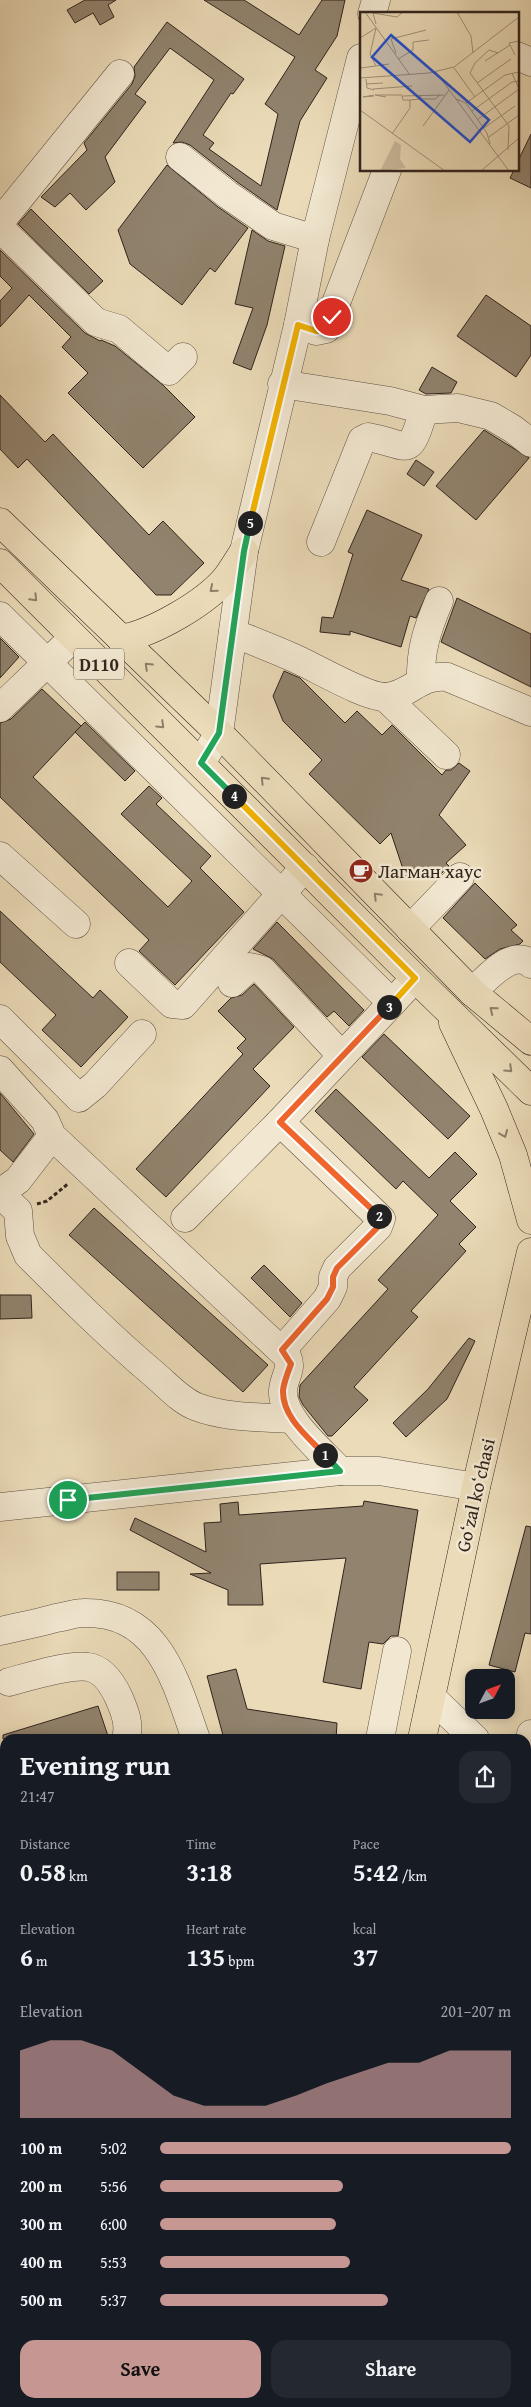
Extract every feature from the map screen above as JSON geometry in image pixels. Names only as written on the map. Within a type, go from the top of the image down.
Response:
[{"type":"main road","name":"D110","points":[[0,522],[219,733],[472,992],[531,1041]]},
{"type":"main road","points":[[121,639],[137,636],[175,618],[192,606],[226,578],[244,551]]},
{"type":"main road","name":"D110","points":[[0,563],[73,638],[531,1091]]},
{"type":"main road","points":[[448,1010],[512,1155],[531,1220]]},
{"type":"main road","name":"Goʻzal koʻchasi","points":[[423,1734],[476,1487],[530,1259]]},
{"type":"street","points":[[518,56],[531,62]]},
{"type":"street","points":[[201,763],[219,733],[244,551],[282,384],[298,325],[315,239],[360,62]]},
{"type":"street","points":[[0,222],[120,74]]},
{"type":"street","points":[[180,157],[228,195],[273,226],[315,239]]},
{"type":"street","points":[[298,325],[316,331],[326,329],[387,171]]},
{"type":"street","points":[[0,228],[96,322],[119,329],[170,371],[183,357]]},
{"type":"street","points":[[282,384],[390,401],[424,410],[458,408],[491,416],[531,443]]},
{"type":"street","points":[[321,542],[362,440],[368,437],[401,447],[407,446],[416,436],[424,410]]},
{"type":"street","points":[[421,682],[420,660],[424,638],[439,601]]},
{"type":"street","points":[[0,616],[392,1003]]},
{"type":"street","points":[[233,633],[294,658],[368,693],[385,697],[404,692],[433,675],[447,677],[531,712]]},
{"type":"street","points":[[0,708],[73,638]]},
{"type":"street","points":[[385,697],[446,755]]},
{"type":"street","points":[[0,856],[76,924]]},
{"type":"street","points":[[129,963],[172,1004],[183,1005],[305,867]]},
{"type":"street","points":[[410,929],[460,878]]},
{"type":"street","points":[[472,992],[508,961],[517,958],[526,960],[531,964]]},
{"type":"street","points":[[232,983],[250,967],[262,970],[342,1056]]},
{"type":"street","points":[[185,1218],[280,1122],[415,978]]},
{"type":"street","points":[[0,1019],[79,1098]]},
{"type":"street","points":[[142,1034],[95,1085],[48,1128],[6,1199],[20,1236],[28,1255],[127,1352],[182,1398],[196,1407],[213,1412],[247,1417],[292,1419]]},
{"type":"street","points":[[0,1070],[48,1128],[85,1166],[282,1350],[291,1364],[283,1390],[285,1404],[292,1419],[340,1471]]},
{"type":"street","points":[[280,1122],[381,1219],[378,1227],[337,1268],[333,1277],[333,1287],[327,1299],[282,1350]]},
{"type":"street","points":[[0,1507],[340,1471],[379,1471],[476,1487]]},
{"type":"street","points":[[0,1631],[82,1613],[130,1622],[145,1632],[157,1648],[179,1690],[194,1734]]},
{"type":"street","points":[[381,1734],[397,1652]]},
{"type":"street","points":[[9,1682],[72,1668],[88,1667],[100,1672],[115,1689],[127,1715],[127,1734]]},
{"type":"street","points":[[431,1697],[470,1734]]},
{"type":"path","points":[[6,1199],[47,1201],[65,1187],[85,1166]]},
{"type":"building","points":[[85,0],[116,0],[108,5],[114,17],[100,25],[93,13],[75,23],[67,10]]},
{"type":"building","points":[[204,0],[244,0],[299,35],[322,0],[345,0],[337,36],[315,70],[327,78],[300,121],[277,210],[237,182],[190,145],[182,142],[173,143],[214,80],[170,48],[135,94],[146,102],[105,157],[115,182],[86,210],[70,193],[55,207],[41,197],[87,150],[84,143],[132,84],[135,76],[134,67],[167,22],[244,79],[233,94],[231,93],[203,135],[214,143],[209,149],[261,186],[278,114],[265,104],[295,57]]},
{"type":"building","points":[[531,134],[531,188],[510,178],[514,171],[518,171],[518,161]]},
{"type":"building","points":[[167,165],[218,207],[248,228],[215,272],[210,268],[182,305],[130,264],[118,230]]},
{"type":"building","points":[[31,209],[103,281],[89,294],[18,224]]},
{"type":"building","points":[[252,230],[268,241],[285,246],[267,325],[251,370],[233,363],[253,308],[235,304]]},
{"type":"building","points":[[0,250],[85,333],[115,346],[163,385],[195,417],[143,468],[68,393],[88,373],[62,347],[71,337],[29,295],[0,327],[0,301],[12,288],[0,276]]},
{"type":"building","points":[[486,295],[531,326],[531,355],[516,377],[457,336]]},
{"type":"building","points":[[432,367],[457,382],[451,393],[426,394],[419,390]]},
{"type":"building","points":[[0,395],[45,442],[53,434],[149,535],[163,521],[204,563],[171,595],[156,595],[27,459],[18,468],[0,449]]},
{"type":"building","points":[[484,430],[529,458],[476,520],[436,486]]},
{"type":"building","points":[[416,460],[434,472],[424,486],[407,474]]},
{"type":"building","points":[[367,510],[422,535],[401,580],[429,589],[416,618],[410,616],[401,647],[350,631],[350,635],[320,632],[322,617],[333,618],[353,554],[348,552]]},
{"type":"building","points":[[457,598],[531,634],[531,687],[441,642]]},
{"type":"building","points":[[0,638],[19,657],[0,678]]},
{"type":"building","points":[[284,671],[300,678],[345,723],[357,711],[382,735],[392,725],[442,775],[446,770],[451,770],[459,763],[470,771],[439,815],[466,845],[446,863],[449,866],[441,874],[436,877],[434,874],[421,877],[420,874],[406,878],[391,833],[380,844],[309,774],[322,760],[283,721],[273,696]]},
{"type":"building","points":[[42,689],[81,726],[33,777],[168,907],[192,881],[121,814],[149,786],[162,798],[156,804],[211,856],[200,868],[244,912],[175,985],[139,951],[149,940],[0,797],[0,723],[11,719]]},
{"type":"building","points":[[85,722],[135,771],[125,781],[75,732]]},
{"type":"building","points":[[475,883],[517,925],[511,930],[523,941],[520,944],[500,949],[485,959],[443,918]]},
{"type":"building","points":[[0,911],[93,998],[100,990],[128,1017],[81,1067],[42,1030],[56,1015],[0,962]]},
{"type":"building","points":[[277,922],[364,1010],[349,1026],[334,1011],[327,1017],[273,959],[253,949]]},
{"type":"building","points":[[254,984],[294,1027],[253,1069],[270,1086],[166,1197],[136,1169],[243,1054],[237,1048],[246,1039],[218,1011],[231,998],[242,995]]},
{"type":"building","points":[[384,1034],[470,1116],[448,1139],[362,1057]]},
{"type":"building","points":[[336,1089],[429,1178],[455,1152],[477,1174],[450,1201],[476,1227],[459,1244],[466,1251],[411,1311],[418,1317],[354,1387],[368,1400],[332,1436],[328,1436],[303,1405],[299,1397],[300,1385],[388,1289],[378,1280],[438,1215],[403,1181],[396,1189],[315,1111]]},
{"type":"building","points":[[0,1093],[34,1134],[13,1162],[0,1150]]},
{"type":"building","points":[[94,1208],[268,1365],[243,1392],[69,1235]]},
{"type":"building","points":[[264,1265],[302,1303],[290,1317],[251,1278]]},
{"type":"building","points":[[0,1295],[31,1295],[32,1318],[0,1319]]},
{"type":"building","points":[[469,1338],[475,1341],[447,1399],[406,1437],[393,1423],[428,1389]]},
{"type":"building","points":[[364,1501],[418,1510],[398,1636],[391,1636],[383,1644],[369,1642],[361,1689],[323,1682],[346,1558],[260,1564],[263,1605],[228,1605],[228,1590],[190,1574],[211,1573],[130,1530],[135,1518],[206,1552],[204,1523],[221,1522],[220,1504],[238,1502],[239,1515],[363,1506]]},
{"type":"building","points":[[526,1526],[531,1527],[531,1634],[525,1633],[515,1672],[515,1669],[504,1669],[489,1665]]},
{"type":"building","points":[[117,1572],[159,1572],[159,1590],[117,1590]]},
{"type":"building","points":[[236,1669],[247,1709],[337,1723],[336,1734],[223,1734],[207,1676]]},
{"type":"building","points":[[98,1706],[107,1734],[6,1734]]},
{"type":"place","name":"Лагман хаус","points":[[361,871]]},
{"type":"route","points":[[68,1500],[340,1471],[292,1419],[285,1404],[283,1390],[291,1364],[288,1356],[282,1350],[327,1299],[333,1287],[333,1277],[337,1268],[378,1227],[381,1219],[280,1122],[415,978],[201,763],[219,733],[244,551],[282,384],[298,325],[316,331],[326,329],[332,317]]}]
